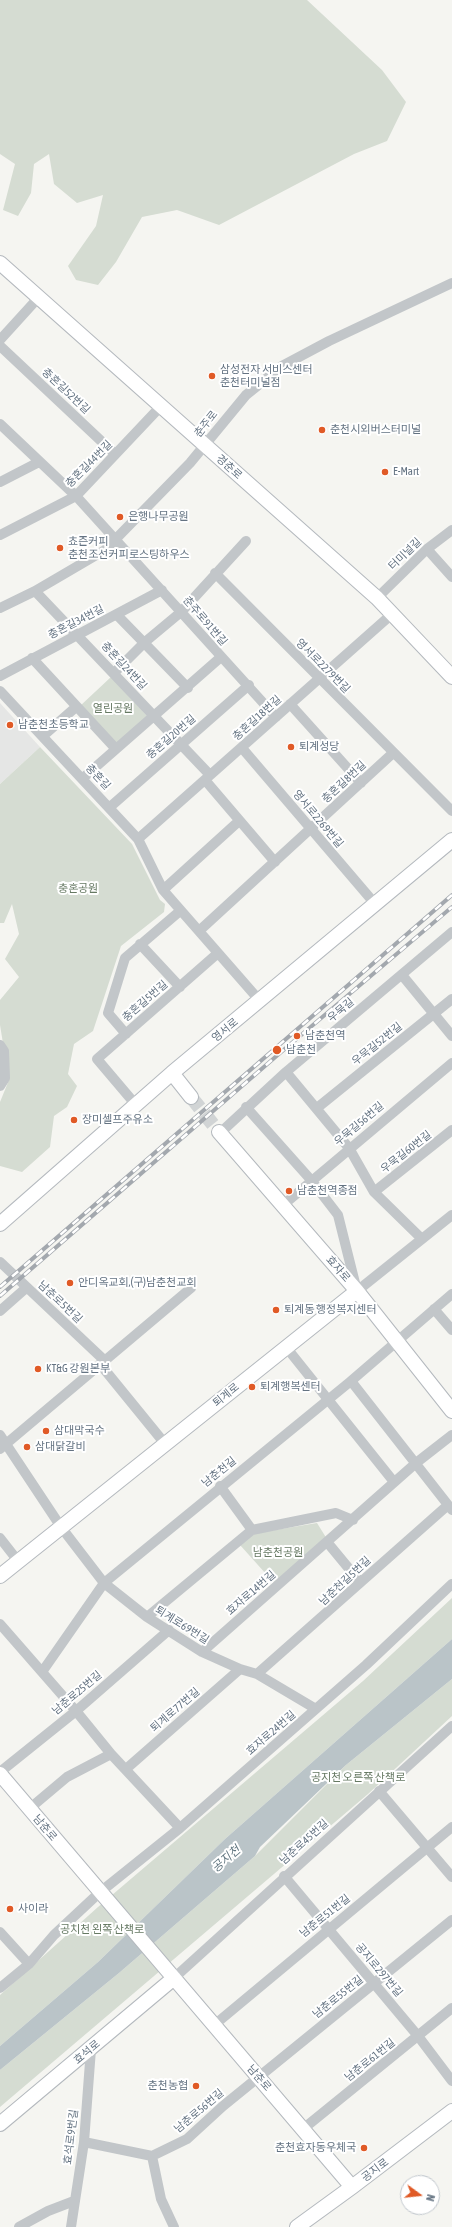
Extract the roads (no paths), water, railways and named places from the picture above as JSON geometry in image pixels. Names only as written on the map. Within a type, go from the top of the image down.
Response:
[{"type":"street","name":"경춘로","points":[[0,263],[377,598],[452,677]]},
{"type":"street","name":"춘주로","points":[[0,608],[35,591],[105,550],[205,445],[246,395],[282,366],[329,341],[452,283]]},
{"type":"street","points":[[0,340],[39,297]]},
{"type":"street","name":"충혼길52번길","points":[[0,346],[115,454]]},
{"type":"street","name":"충혼길44번길","points":[[0,535],[76,496],[161,406]]},
{"type":"street","name":"춘주로91번길","points":[[0,424],[76,496],[115,541],[162,590],[221,658],[249,685],[276,717]]},
{"type":"street","points":[[0,482],[39,462]]},
{"type":"street","name":"터미널길","points":[[377,598],[427,549],[452,530]]},
{"type":"street","points":[[114,673],[145,642],[181,612],[215,573],[246,541]]},
{"type":"street","points":[[427,549],[452,577]]},
{"type":"street","name":"영서로2279번길","points":[[215,573],[452,811]]},
{"type":"street","name":"충혼길34번길","points":[[0,676],[76,634],[118,615],[162,590]]},
{"type":"street","name":"충혼길24번길","points":[[35,591],[182,744],[208,778]]},
{"type":"street","name":"충혼길18번길","points":[[138,839],[392,614]]},
{"type":"street","points":[[118,615],[188,688]]},
{"type":"street","points":[[32,658],[116,749]]},
{"type":"street","points":[[83,778],[221,658]]},
{"type":"street","name":"충혼길20번길","points":[[110,807],[249,685]]},
{"type":"street","name":"충혼길","points":[[0,691],[83,778],[138,839],[163,890],[260,1001]]},
{"type":"street","points":[[290,704],[361,783]]},
{"type":"street","points":[[43,736],[76,707]]},
{"type":"street","name":"영서로2269번길","points":[[242,748],[376,905]]},
{"type":"street","name":"충혼길8번길","points":[[199,931],[394,753]]},
{"type":"street","points":[[208,778],[239,820],[275,862]]},
{"type":"street","points":[[163,890],[239,820]]},
{"type":"street","name":"영서로","points":[[0,1224],[172,1073],[376,905],[452,840]]},
{"type":"street","name":"충혼길5번길","points":[[126,1034],[108,1013],[125,958],[180,910]]},
{"type":"street","name":"우묵길","points":[[220,1132],[286,1072],[452,932]]},
{"type":"street","name":"충혼길5번길","points":[[140,944],[180,987]]},
{"type":"street","name":"충혼길5번길","points":[[136,1105],[96,1059],[218,953]]},
{"type":"street","points":[[402,975],[452,1036]]},
{"type":"street","name":"우묵길52번길","points":[[317,1108],[452,999]]},
{"type":"street","points":[[0,1045],[4,1051],[5,1078],[0,1086]]},
{"type":"street","name":"우묵길56번길","points":[[282,1206],[349,1148],[452,1063]]},
{"type":"street","points":[[286,1072],[349,1148],[374,1192],[422,1239]]},
{"type":"street","points":[[172,1073],[191,1097]]},
{"type":"street","points":[[246,1107],[311,1180],[338,1216],[357,1291]]},
{"type":"street","name":"우묵길60번길","points":[[374,1192],[452,1130]]},
{"type":"street","name":"효자로","points":[[220,1132],[282,1206],[357,1291],[452,1411]]},
{"type":"street","name":"퇴계로","points":[[0,1576],[166,1445],[452,1215]]},
{"type":"street","name":"남춘로5번길","points":[[0,1262],[102,1362],[166,1445]]},
{"type":"street","points":[[0,1311],[26,1288]]},
{"type":"street","points":[[3,1446],[191,1288]]},
{"type":"street","name":"남춘천길","points":[[104,1583],[220,1486],[351,1381],[452,1294]]},
{"type":"street","points":[[434,1309],[452,1330]]},
{"type":"street","points":[[286,1347],[394,1482]]},
{"type":"street","points":[[351,1381],[450,1508]]},
{"type":"street","points":[[0,1435],[3,1446],[61,1527]]},
{"type":"street","name":"효자로14번길","points":[[202,1652],[353,1520],[394,1482],[452,1435]]},
{"type":"street","points":[[220,1486],[252,1530]]},
{"type":"street","name":"남춘천길5번길","points":[[257,1674],[360,1582],[450,1508]]},
{"type":"street","points":[[147,1617],[252,1530],[336,1512],[353,1520]]},
{"type":"street","name":"퇴계로69번길","points":[[61,1527],[104,1583],[147,1617],[202,1652],[240,1669],[257,1674],[316,1709]]},
{"type":"street","points":[[0,1538],[18,1561]]},
{"type":"street","points":[[327,1542],[360,1582]]},
{"type":"street","points":[[42,1672],[104,1583]]},
{"type":"street","name":"효자로24번길","points":[[0,1988],[29,1964],[54,1935],[102,1896],[316,1709],[452,1584]]},
{"type":"street","points":[[0,1624],[76,1711],[111,1754],[180,1828]]},
{"type":"street","name":"남춘로25번길","points":[[0,1773],[76,1711],[168,1630]]},
{"type":"street","name":"퇴계로77번길","points":[[126,1769],[240,1669]]},
{"type":"street","name":"남춘로45번길","points":[[170,1973],[284,1876],[452,1726]]},
{"type":"street","points":[[30,1809],[66,1777],[111,1754]]},
{"type":"street","name":"남춘로","points":[[0,1773],[102,1896],[170,1973],[352,2187]]},
{"type":"street","points":[[379,1791],[452,1877]]},
{"type":"street","name":"남춘로51번길","points":[[214,2026],[328,1928],[452,1827]]},
{"type":"street","name":"공지로297번길","points":[[284,1876],[418,2036],[452,2081]]},
{"type":"street","name":"남춘로55번길","points":[[259,2078],[452,1920]]},
{"type":"street","points":[[0,1932],[29,1964]]},
{"type":"street","name":"효석로","points":[[0,2124],[91,2049],[170,1973]]},
{"type":"street","name":"남춘로61번길","points":[[303,2129],[452,2008]]},
{"type":"street","name":"효석로9번길","points":[[71,2227],[84,2142],[91,2049]]},
{"type":"street","name":"남춘로56번길","points":[[152,2156],[187,2139],[223,2106],[259,2078]]},
{"type":"street","name":"공지로","points":[[297,2227],[452,2111]]},
{"type":"street","points":[[84,2142],[152,2156],[161,2199],[174,2227]]},
{"type":"street","points":[[19,2227],[48,2211],[74,2200]]},
{"type":"water","name":"공지천","points":[[452,1639],[452,1679],[346,1765],[260,1847],[255,1856],[119,1973],[0,2070],[0,2046],[98,1962],[225,1839]]},
{"type":"tunnel","points":[[191,1097],[219,1132]]},
{"type":"railway","points":[[0,1287],[452,895]]},
{"type":"railway","points":[[0,1296],[280,1053],[452,907]]},
{"type":"place","name":"삼성전자 서비스센터 춘천터미널점","points":[[212,376]]},
{"type":"place","name":"춘천시외버스터미널","points":[[322,430]]},
{"type":"place","name":"E-Mart","points":[[385,472]]},
{"type":"place","name":"은행나무공원","points":[[120,517]]},
{"type":"place","name":"쵸즌커피 춘천조선커피로스팅하우스","points":[[60,548]]},
{"type":"place","name":"남춘천초등학교","points":[[10,725]]},
{"type":"place","name":"퇴계성당","points":[[291,747]]},
{"type":"place","name":"남춘천역","points":[[297,1036]]},
{"type":"place","name":"남춘천","points":[[277,1050]]},
{"type":"place","name":"장미셀프주유소","points":[[74,1120]]},
{"type":"place","name":"남춘천역종점","points":[[289,1191]]},
{"type":"place","name":"안디옥교회,(구)남춘천교회","points":[[70,1283]]},
{"type":"place","name":"퇴계동 행정복지센터","points":[[276,1310]]},
{"type":"place","name":"KT&G 강원본부","points":[[38,1369]]},
{"type":"place","name":"퇴계행복센터","points":[[252,1387]]},
{"type":"place","name":"삼대막국수","points":[[46,1431]]},
{"type":"place","name":"삼대닭갈비","points":[[27,1447]]},
{"type":"place","name":"사이라","points":[[10,1909]]},
{"type":"place","name":"춘천농협","points":[[196,2086]]},
{"type":"place","name":"춘천효자동우체국","points":[[364,2148]]},
{"type":"park label","name":"열린공원","points":[[113,709]]},
{"type":"park label","name":"충혼공원","points":[[78,889]]},
{"type":"park label","name":"남춘천공원","points":[[278,1553]]},
{"type":"park label","name":"공지천 오른쪽 산책로","points":[[358,1778]]},
{"type":"park label","name":"공치천 왼쪽 산책로","points":[[102,1930]]}]
